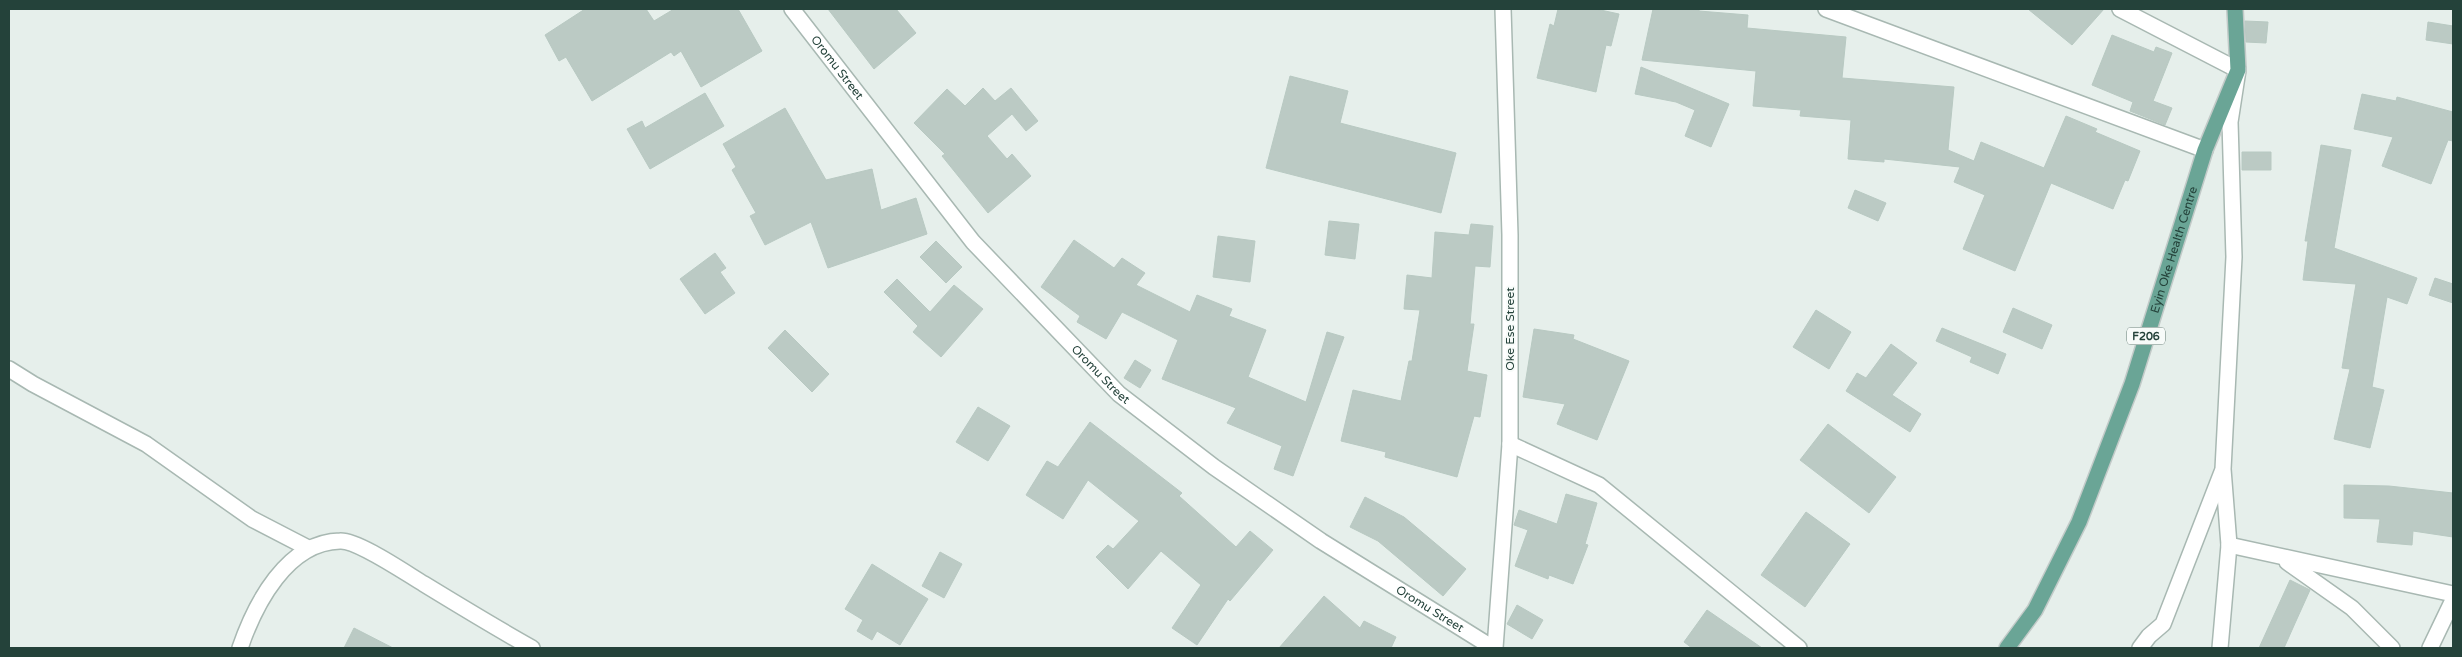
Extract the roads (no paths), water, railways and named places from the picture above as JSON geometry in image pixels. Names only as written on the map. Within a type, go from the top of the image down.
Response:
[{"type":"main road","name":"Eyin Oke Health Centre","points":[[2007,648],[2035,610],[2079,522],[2132,384],[2204,150],[2238,70],[2235,9]]},
{"type":"street","name":"Oromu Street","points":[[792,9],[974,242],[1119,394],[1214,466],[1321,541],[1494,648]]},
{"type":"street","name":"Oke Ese Street","points":[[1494,648],[1510,444],[1510,235],[1503,9]]},
{"type":"street","points":[[1826,9],[2204,150]]},
{"type":"street","points":[[2120,9],[2238,70],[2230,122],[2234,257],[2223,469],[2229,545],[2220,648]]},
{"type":"street","points":[[9,369],[33,384],[146,444],[252,519],[308,548]]},
{"type":"street","points":[[1510,444],[1599,485],[1799,648]]},
{"type":"street","points":[[2140,648],[2149,636],[2163,624],[2223,469]]},
{"type":"street","points":[[240,648],[260,606],[281,570],[308,548],[341,540],[373,553],[532,648]]},
{"type":"street","points":[[2229,545],[2453,594]]},
{"type":"street","points":[[2282,558],[2352,608],[2392,648]]},
{"type":"street","points":[[2430,648],[2453,600]]}]
